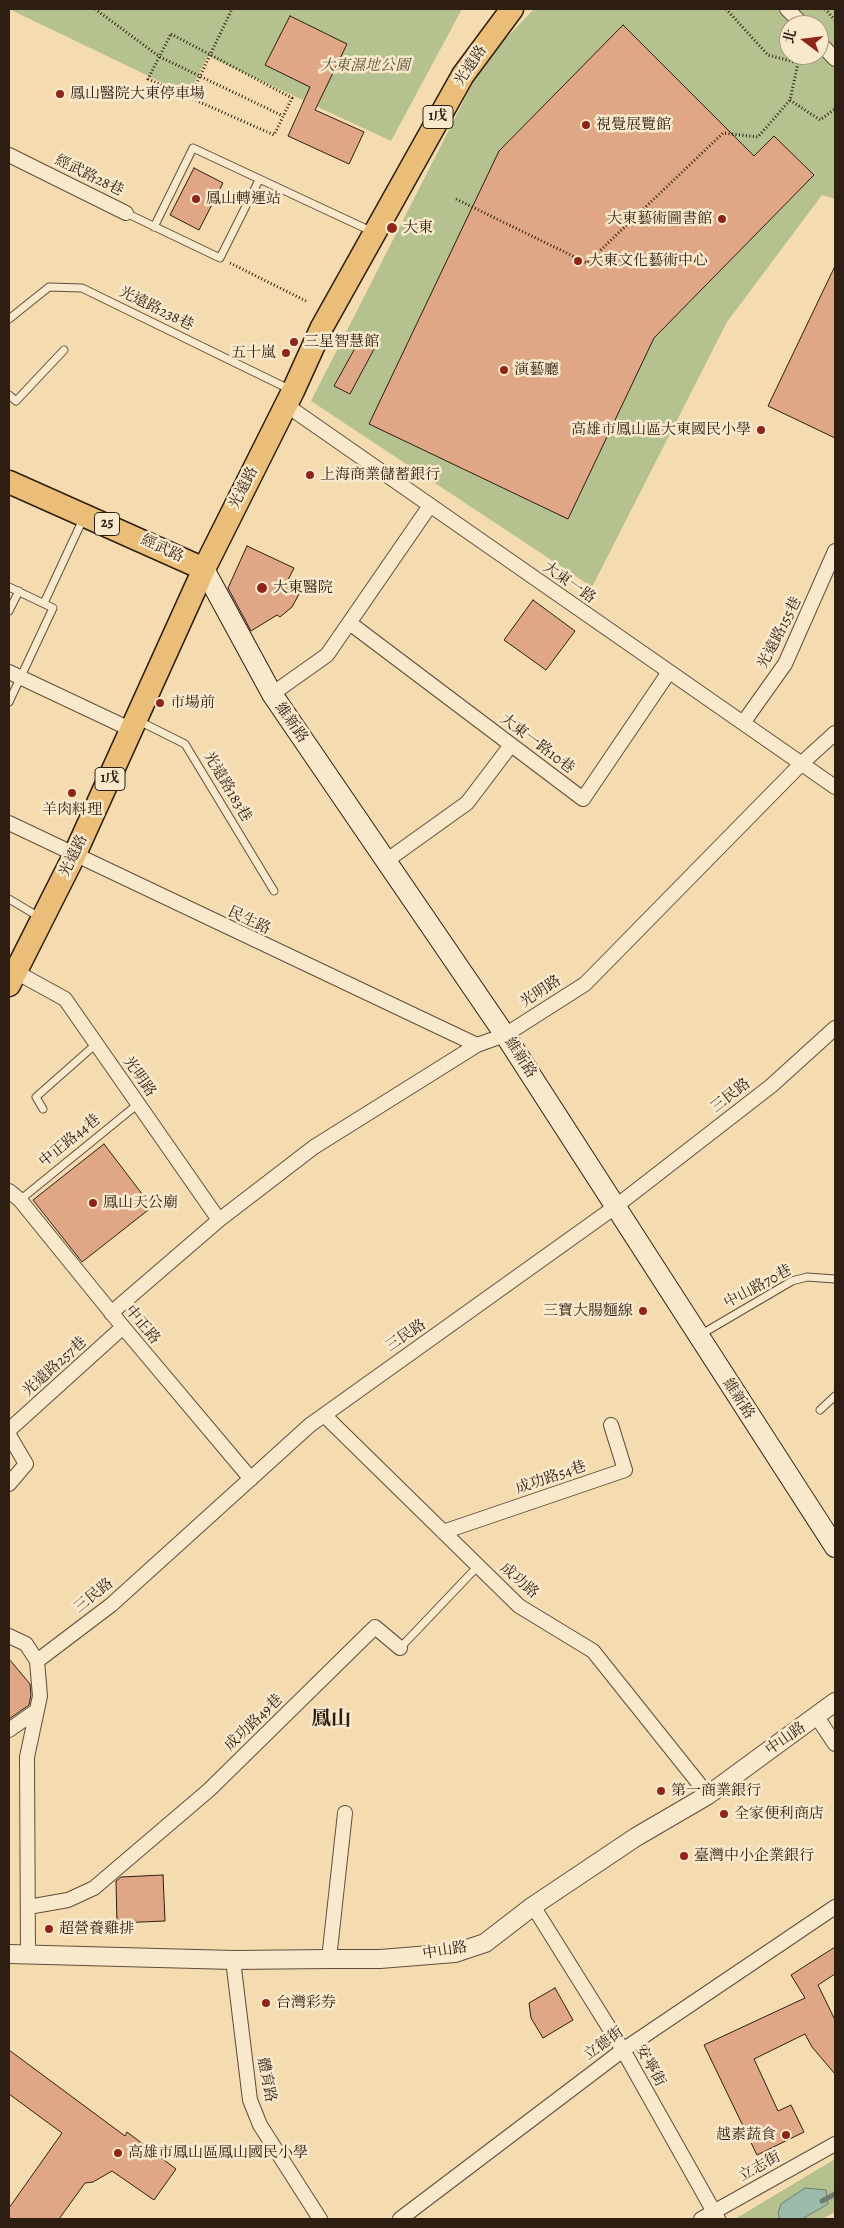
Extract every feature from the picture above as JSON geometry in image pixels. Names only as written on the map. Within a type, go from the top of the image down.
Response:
[{"type":"main road","name":"光遠路","points":[[12,979],[74,856],[204,569],[290,398],[322,327],[463,75],[512,9]]},
{"type":"main road","name":"經武路","points":[[9,482],[86,514],[204,569]]},
{"type":"main road","name":"維新路","points":[[204,569],[272,694],[505,1034],[835,1547]]},
{"type":"street","name":"經武路28巷","points":[[9,155],[126,213]]},
{"type":"street","name":"大東一路","points":[[290,398],[429,506],[835,787]]},
{"type":"street","points":[[272,694],[327,655],[429,506]]},
{"type":"street","name":"光遠路155巷","points":[[743,723],[785,664],[834,558]]},
{"type":"street","name":"大東一路10巷","points":[[350,624],[583,799],[668,672]]},
{"type":"street","points":[[14,675],[134,725]]},
{"type":"street","name":"光明路","points":[[111,1313],[219,1220],[314,1147],[477,1045],[505,1034],[585,984],[802,763],[835,733]]},
{"type":"street","points":[[386,861],[467,803],[511,745]]},
{"type":"street","name":"民生路","points":[[9,823],[74,856],[477,1045]]},
{"type":"street","name":"光明路","points":[[12,979],[65,999],[219,1220]]},
{"type":"street","name":"三民路","points":[[37,1661],[110,1605],[310,1425],[615,1207],[771,1086],[835,1028]]},
{"type":"street","name":"中正路","points":[[14,1195],[123,1328],[251,1479]]},
{"type":"street","name":"光遠路257巷","points":[[9,1430],[123,1328]]},
{"type":"street","name":"成功路","points":[[324,1415],[519,1606],[593,1650],[708,1795]]},
{"type":"street","name":"成功路54巷","points":[[442,1532],[625,1470],[611,1425]]},
{"type":"street","points":[[9,1435],[26,1464],[9,1484]]},
{"type":"street","name":"成功路49巷","points":[[28,1907],[68,1900],[94,1888],[210,1790],[375,1626],[400,1648]]},
{"type":"street","points":[[9,1636],[26,1644],[37,1661],[40,1696],[27,1757],[28,1954]]},
{"type":"street","name":"中山路","points":[[9,1954],[233,1960],[329,1960],[380,1959],[455,1953],[485,1943],[533,1906],[636,1837],[708,1795],[835,1702]]},
{"type":"street","points":[[9,1730],[36,1712]]},
{"type":"street","points":[[817,1717],[835,1744]]},
{"type":"street","points":[[329,1960],[345,1813]]},
{"type":"street","name":"安寧街","points":[[533,1906],[623,2050],[716,2215]]},
{"type":"street","name":"立德街","points":[[400,2219],[623,2050],[835,1907]]},
{"type":"street","name":"體育路","points":[[233,1960],[250,2100],[260,2125],[320,2219]]},
{"type":"street","name":"立志街","points":[[701,2219],[716,2215],[835,2144]]},
{"type":"lane","points":[[154,227],[193,148],[374,232]]},
{"type":"lane","points":[[220,258],[259,180]]},
{"type":"lane","name":"經武路28巷","points":[[126,213],[220,258]]},
{"type":"lane","name":"光遠路238巷","points":[[9,319],[49,287],[82,288],[290,398]]},
{"type":"lane","points":[[9,395],[16,401],[64,350]]},
{"type":"lane","points":[[44,603],[86,514]]},
{"type":"lane","points":[[9,587],[53,608],[14,675],[9,702]]},
{"type":"lane","points":[[9,612],[19,591]]},
{"type":"lane","name":"光遠路183巷","points":[[134,725],[185,744],[274,890]]},
{"type":"lane","points":[[9,899],[42,919]]},
{"type":"lane","points":[[43,1109],[36,1097],[96,1044]]},
{"type":"lane","name":"中正路44巷","points":[[14,1195],[138,1104]]},
{"type":"lane","name":"中山路70巷","points":[[698,1336],[792,1281],[806,1278],[835,1279]]},
{"type":"lane","points":[[820,1410],[835,1396]]},
{"type":"lane","name":"成功路49巷","points":[[400,1648],[478,1566]]},
{"type":"path","points":[[95,9],[160,57],[283,116]]},
{"type":"path","points":[[190,97],[232,9]]},
{"type":"path","points":[[726,9],[768,55],[779,58]]},
{"type":"path","points":[[826,9],[835,20]]},
{"type":"path","points":[[171,34],[292,98],[274,135],[148,79],[160,57],[171,34]]},
{"type":"path","points":[[456,199],[588,263],[723,133],[758,136],[790,100],[798,65]]},
{"type":"path","points":[[790,100],[820,120],[835,110]]},
{"type":"path","points":[[220,258],[306,301]]},
{"type":"green space","name":"大東濕地公園","points":[[9,9],[462,9],[391,141],[208,56],[188,95]]},
{"type":"green space","name":"大東文化藝術中心","points":[[534,9],[835,9],[835,199],[822,195],[727,322],[592,587],[311,401],[484,61]]},
{"type":"green space","points":[[835,2159],[835,2212],[822,2219],[735,2219]]},
{"type":"shaded area","points":[[805,2188],[826,2190],[828,2204],[802,2219],[780,2219],[778,2213],[781,2204]]},
{"type":"building","points":[[290,16],[347,44],[315,110],[364,132],[349,164],[288,136],[310,87],[265,65]]},
{"type":"building","points":[[623,25],[754,156],[774,136],[814,175],[654,338],[568,519],[369,424],[499,151]]},
{"type":"building","name":"鳳山轉運站","points":[[194,168],[223,183],[199,230],[170,215]]},
{"type":"building","points":[[835,266],[835,438],[768,406]]},
{"type":"building","points":[[359,341],[374,349],[350,394],[334,386]]},
{"type":"building","name":"大東醫院","points":[[247,546],[294,568],[288,580],[300,592],[292,607],[280,617],[277,615],[251,631],[228,588]]},
{"type":"building","points":[[533,600],[575,631],[546,670],[504,640]]},
{"type":"building","name":"鳳山天公廟","points":[[104,1144],[152,1207],[82,1262],[33,1200]]},
{"type":"building","points":[[9,1659],[30,1684],[31,1695],[29,1705],[9,1719]]},
{"type":"building","points":[[163,1875],[165,1921],[117,1923],[116,1881],[121,1877]]},
{"type":"building","points":[[835,1947],[835,1974],[818,1985],[835,2020],[835,2074],[812,2047],[805,2034],[754,2059],[778,2111],[791,2105],[804,2132],[757,2155],[704,2045],[805,1998],[791,1975]]},
{"type":"building","points":[[555,1988],[573,2020],[543,2038],[531,2018],[529,2003]]},
{"type":"building","points":[[9,2050],[125,2136],[127,2132],[176,2169],[154,2200],[112,2171],[93,2182],[85,2183],[59,2219],[9,2219],[9,2208],[62,2133],[9,2094]]},
{"type":"waterway","points":[[822,2201],[835,2194]]},
{"type":"place","name":"鳳山醫院大東停車場","points":[[60,94]]},
{"type":"place","name":"視覺展覽館","points":[[586,125]]},
{"type":"place","name":"鳳山轉運站","points":[[196,199]]},
{"type":"place","name":"大東藝術圖書館","points":[[722,219]]},
{"type":"place","name":"大東","points":[[392,228]]},
{"type":"place","name":"大東文化藝術中心","points":[[578,261]]},
{"type":"place","name":"三星智慧館","points":[[294,342]]},
{"type":"place","name":"五十嵐","points":[[286,353]]},
{"type":"place","name":"演藝廳","points":[[504,370]]},
{"type":"place","name":"高雄市鳳山區大東國民小學","points":[[761,430]]},
{"type":"place","name":"上海商業儲蓄銀行","points":[[310,475]]},
{"type":"place","name":"大東醫院","points":[[262,588]]},
{"type":"place","name":"市場前","points":[[160,703]]},
{"type":"place","name":"羊肉料理","points":[[72,793]]},
{"type":"place","name":"鳳山天公廟","points":[[93,1203]]},
{"type":"place","name":"三寶大腸麵線","points":[[643,1311]]},
{"type":"place","name":"第一商業銀行","points":[[661,1791]]},
{"type":"place","name":"全家便利商店","points":[[724,1814]]},
{"type":"place","name":"臺灣中小企業銀行","points":[[684,1856]]},
{"type":"place","name":"超營養雞排","points":[[49,1929]]},
{"type":"place","name":"台灣彩券","points":[[266,2003]]},
{"type":"place","name":"越素蔬食","points":[[786,2135]]},
{"type":"place","name":"高雄市鳳山區鳳山國民小學","points":[[118,2153]]},
{"type":"district","name":"鳳山","points":[[331,1720]]}]
